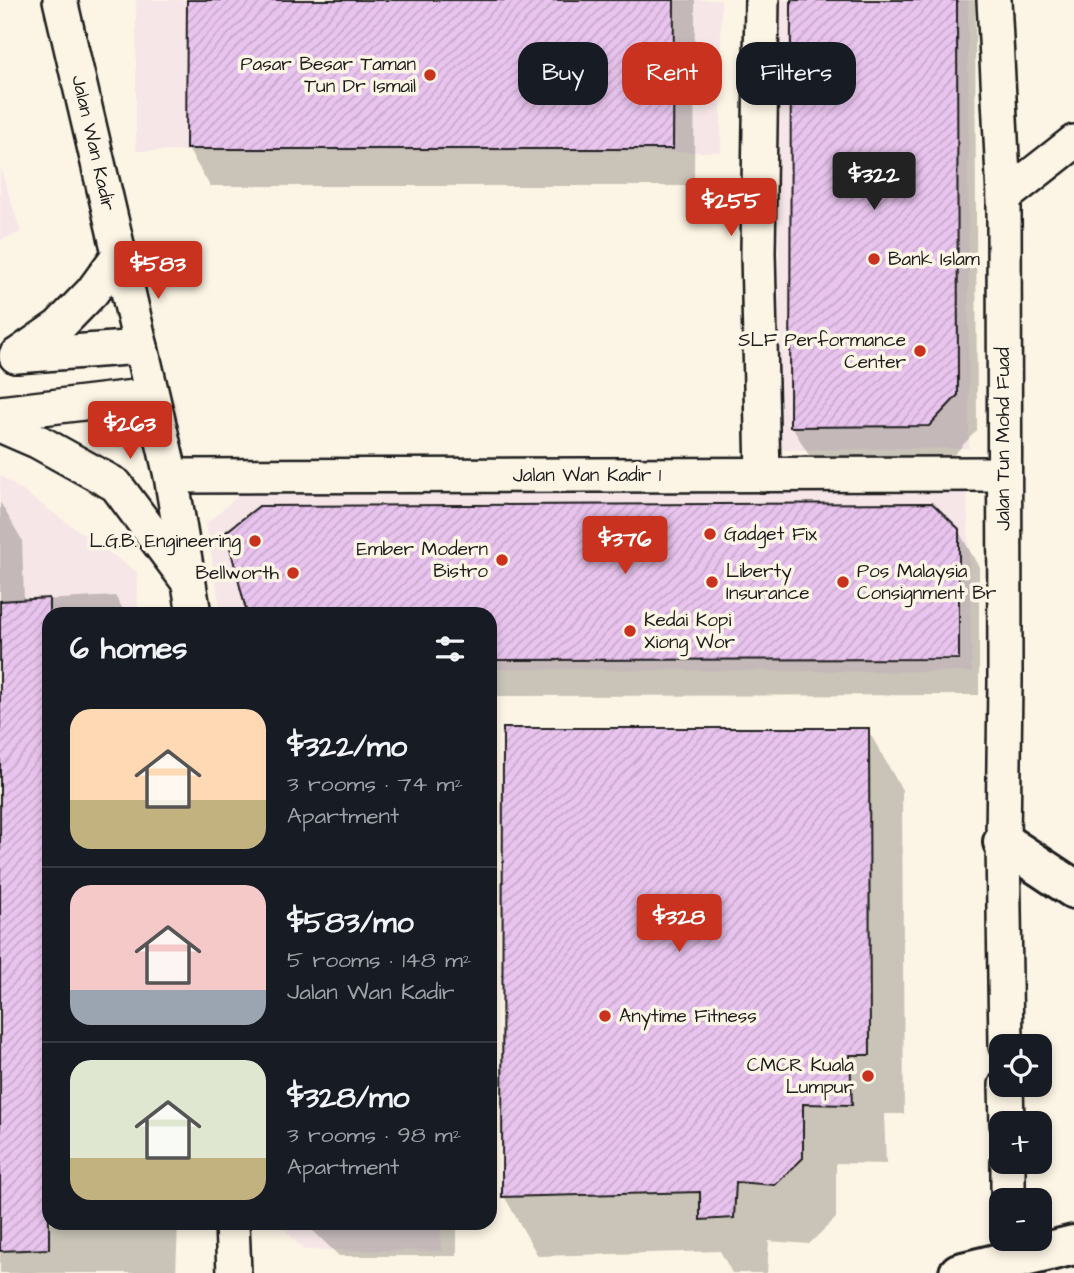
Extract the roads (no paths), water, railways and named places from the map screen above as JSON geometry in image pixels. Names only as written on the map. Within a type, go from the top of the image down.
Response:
[{"type":"street","name":"Jalan Wan Kadir","points":[[60,0],[171,476],[192,599]]},
{"type":"street","points":[[762,0],[758,252],[763,475]]},
{"type":"street","name":"Jalan Tun Mohd Fuad","points":[[994,0],[1004,197],[1003,842],[1006,1034]]},
{"type":"street","points":[[1004,197],[1074,142]]},
{"type":"street","points":[[8,356],[59,326],[93,292],[119,255]]},
{"type":"street","points":[[8,356],[141,347]]},
{"type":"street","points":[[0,413],[151,395]]},
{"type":"street","points":[[0,425],[37,441],[116,485],[192,599]]},
{"type":"street","name":"Jalan Wan Kadir 1","points":[[171,476],[1003,474]]},
{"type":"street","points":[[1003,842],[1074,889]]},
{"type":"street","points":[[232,1230],[234,1273]]},
{"type":"street","points":[[1052,1246],[1074,1245]]},
{"type":"street","points":[[959,1273],[1005,1251]]},
{"type":"place","name":"Pasar Besar Taman Tun Dr Ismail","points":[[430,75]]},
{"type":"place","name":"Bank Islam","points":[[874,259]]},
{"type":"place","name":"SLF Performance Center","points":[[920,351]]},
{"type":"place","name":"Gadget Fix","points":[[710,534]]},
{"type":"place","name":"L.G.B. Engineering","points":[[255,541]]},
{"type":"place","name":"Ember Modern Bistro","points":[[502,560]]},
{"type":"place","name":"Bellworth","points":[[293,573]]},
{"type":"place","name":"Liberty Insurance","points":[[712,582]]},
{"type":"place","name":"Pos Malaysia Consignment Br","points":[[843,582]]},
{"type":"place","name":"Kedai Kopi Xiong Wor","points":[[630,631]]},
{"type":"place","name":"Anytime Fitness","points":[[605,1016]]},
{"type":"place","name":"CMCR Kuala Lumpur","points":[[868,1076]]}]
